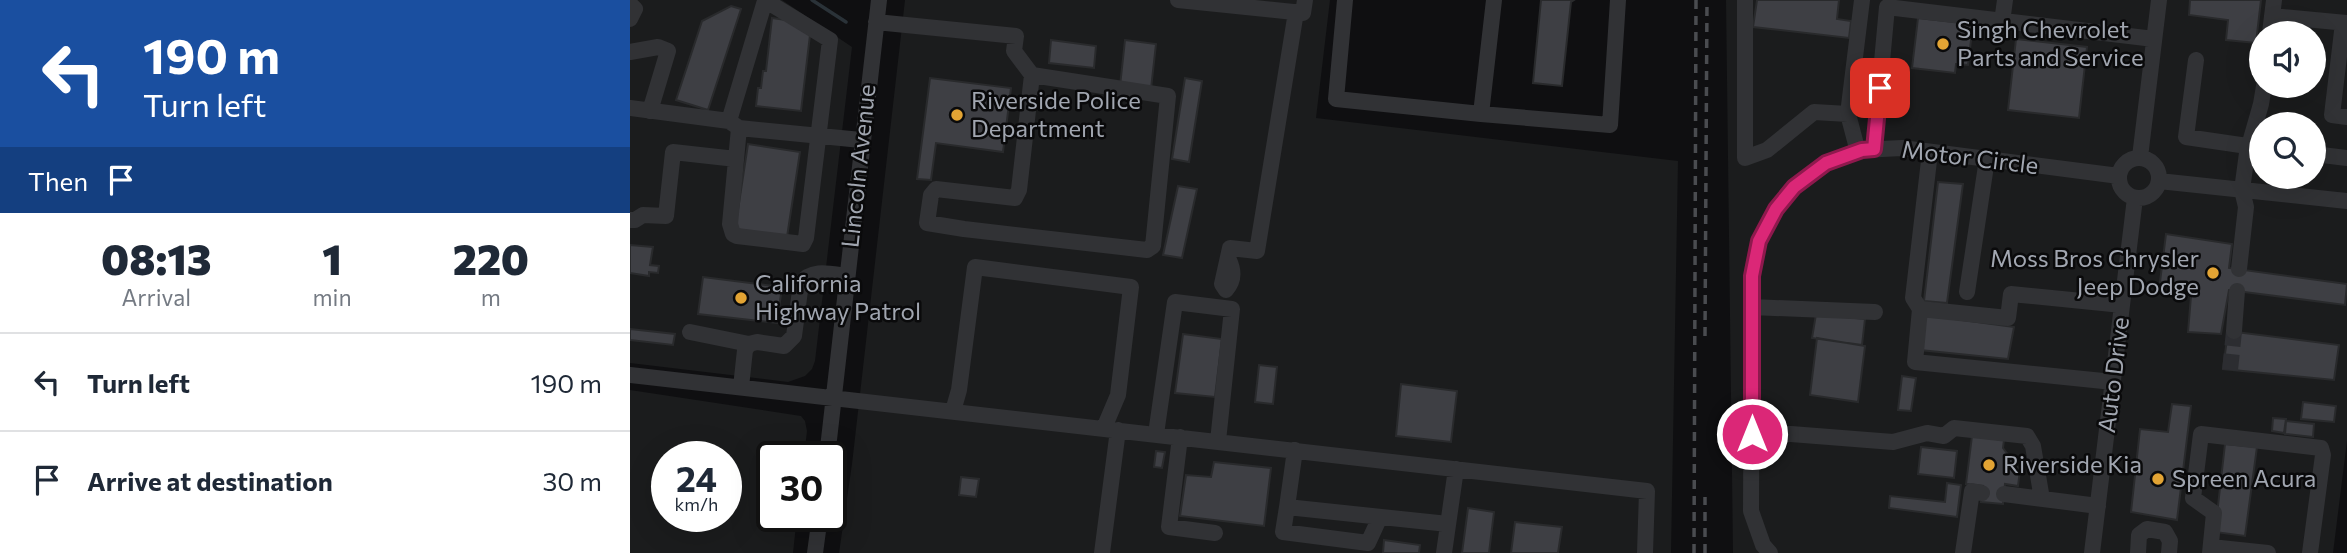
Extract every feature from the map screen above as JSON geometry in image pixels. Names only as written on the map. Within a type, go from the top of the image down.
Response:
[{"type":"street","name":"Lincoln Avenue","points":[[829,441],[879,0]]},
{"type":"street","points":[[1178,0],[1301,6],[1257,251],[1230,248],[1222,284],[1226,290],[1223,308]]},
{"type":"street","points":[[1345,0],[1336,99],[1611,125],[1618,0]]},
{"type":"street","points":[[1481,114],[1494,0]]},
{"type":"street","points":[[1745,0],[1745,158],[1768,150],[1814,112],[1848,114]]},
{"type":"street","points":[[1862,0],[1848,114],[1866,151]]},
{"type":"street","points":[[1973,18],[1976,0]]},
{"type":"street","points":[[2002,22],[2005,0]]},
{"type":"street","points":[[2140,157],[2159,0]]},
{"type":"street","points":[[630,4],[635,9],[630,19]]},
{"type":"street","points":[[764,4],[771,4],[830,40],[818,137],[806,238],[803,244],[733,234],[730,223],[736,159],[734,124],[764,4]]},
{"type":"street","points":[[1866,151],[1886,7],[1932,6],[1973,18],[2154,39]]},
{"type":"street","points":[[2273,8],[2345,23],[2332,115],[2347,117]]},
{"type":"street","points":[[876,22],[1016,36],[1014,51],[1032,75],[1019,190],[1015,198],[936,189],[931,195],[927,223],[1147,250],[1153,246],[1168,96],[1032,75]]},
{"type":"street","points":[[630,52],[658,47],[668,51],[650,111]]},
{"type":"street","points":[[2196,60],[2186,137],[2249,146]]},
{"type":"street","points":[[630,108],[818,137],[861,140]]},
{"type":"street","name":"Motor Circle","points":[[1770,553],[1762,545],[1752,511],[1752,276],[1759,241],[1776,209],[1794,187],[1826,163],[1866,151],[1902,148],[2119,176]]},
{"type":"street","points":[[630,220],[643,215],[666,216],[673,152],[736,159]]},
{"type":"street","points":[[1930,152],[1913,298],[1920,309],[1915,362],[2113,382]]},
{"type":"street","points":[[2326,155],[2347,158]]},
{"type":"street","points":[[2140,157],[2157,167],[2159,181],[2153,192],[2135,198],[2124,192],[2119,176],[2123,164],[2140,157]]},
{"type":"street","points":[[1967,292],[1987,159]]},
{"type":"street","points":[[2239,269],[2246,207],[2242,190],[2249,167]]},
{"type":"street","points":[[2159,181],[2347,201]]},
{"type":"street","name":"Auto Drive","points":[[2092,553],[2135,198]]},
{"type":"street","points":[[953,411],[959,390],[975,267],[1131,287],[1118,395],[1111,429],[1102,553]]},
{"type":"street","points":[[690,332],[749,344],[757,342],[784,346],[794,337],[801,282],[806,275],[815,273],[847,276]]},
{"type":"street","points":[[2234,331],[2237,291]]},
{"type":"street","points":[[1920,309],[2008,318],[2011,294],[2122,305]]},
{"type":"street","points":[[1156,435],[1175,302],[1232,309],[1217,442]]},
{"type":"street","points":[[1752,307],[1875,312]]},
{"type":"street","points":[[741,387],[744,350],[749,344]]},
{"type":"street","points":[[630,375],[1647,491],[1645,553]]},
{"type":"street","points":[[1752,434],[1791,434],[1893,442],[1927,433],[1944,436],[1954,428],[2027,436],[2033,446],[2042,499]]},
{"type":"street","points":[[2268,553],[2210,550],[2214,513],[2193,498],[2201,434],[2321,449],[2323,455],[2310,553]]},
{"type":"street","points":[[1180,437],[1169,527],[1214,533]]},
{"type":"street","points":[[1295,450],[1283,532],[1368,543],[1380,517]]},
{"type":"street","points":[[1444,553],[1455,469]]},
{"type":"street","points":[[1963,553],[1972,491],[1983,493]]},
{"type":"street","points":[[2004,494],[2098,506]]},
{"type":"street","points":[[1287,507],[1448,524]]},
{"type":"street","points":[[2138,553],[2139,535],[2147,528],[2165,532],[2171,541],[2169,553]]},
{"type":"street","points":[[815,553],[818,532]]},
{"type":"shaded area","points":[[630,0],[782,0],[852,47],[815,361],[805,376],[788,382],[630,363]]},
{"type":"shaded area","points":[[905,0],[1330,0],[1316,118],[1678,161],[1671,553],[839,553],[842,532],[847,532],[847,498]]},
{"type":"shaded area","points":[[1726,0],[2347,0],[2347,441],[2333,553],[1733,553]]},
{"type":"shaded area","points":[[630,390],[801,416],[807,431],[806,441],[756,441],[756,532],[795,532],[793,553],[630,553]]},
{"type":"building","points":[[1541,0],[1574,0],[1571,2],[1562,86],[1533,83]]},
{"type":"building","points":[[1757,0],[1839,0],[1837,19],[1851,21],[1849,38],[1753,27]]},
{"type":"building","points":[[2190,0],[2261,0],[2259,21],[2249,21],[2249,42],[2226,40],[2228,20],[2189,15]]},
{"type":"building","points":[[731,6],[741,9],[708,110],[676,100],[702,21]]},
{"type":"building","points":[[772,18],[786,20],[810,35],[801,111],[756,106],[758,88],[761,88],[763,71],[766,71]]},
{"type":"building","name":"Singh Chevrolet Parts and Service","points":[[1918,18],[1973,24],[1968,65],[1956,64],[1955,73],[1912,68]]},
{"type":"building","points":[[2016,39],[2087,47],[2079,118],[2008,110]]},
{"type":"building","points":[[1051,40],[1096,46],[1094,68],[1049,63]]},
{"type":"building","points":[[1125,40],[1156,44],[1151,89],[1120,86]]},
{"type":"building","points":[[930,78],[1011,88],[1003,152],[936,143],[931,180],[917,179]]},
{"type":"building","points":[[1185,78],[1202,81],[1189,162],[1172,159]]},
{"type":"building","points":[[748,144],[800,152],[787,237],[735,229]]},
{"type":"building","points":[[1938,182],[1963,184],[1947,303],[1924,301]]},
{"type":"building","points":[[1178,186],[1197,189],[1182,258],[1163,255]]},
{"type":"building","points":[[2166,234],[2232,244],[2229,268],[2347,284],[2345,305],[2229,290],[2221,334],[2188,332],[2191,296],[2186,295],[2189,286],[2160,282]]},
{"type":"building","points":[[630,245],[653,247],[650,265],[659,266],[658,273],[649,272],[649,276],[630,273]]},
{"type":"building","points":[[703,277],[782,287],[777,323],[698,314]]},
{"type":"building","points":[[1816,314],[1865,319],[1862,345],[1812,338]]},
{"type":"building","points":[[1925,315],[2014,327],[2008,359],[1920,350]]},
{"type":"building","points":[[630,329],[675,334],[673,345],[630,340]]},
{"type":"building","points":[[2228,331],[2339,345],[2334,380],[2223,369]]},
{"type":"building","points":[[1183,334],[1222,339],[1215,397],[1175,393]]},
{"type":"building","points":[[1817,338],[1865,346],[1858,402],[1810,395]]},
{"type":"building","points":[[1259,365],[1277,367],[1273,404],[1255,402]]},
{"type":"building","points":[[1902,376],[1916,378],[1911,411],[1898,410]]},
{"type":"building","points":[[1401,384],[1457,391],[1451,442],[1396,436]]},
{"type":"building","points":[[2303,402],[2336,406],[2334,422],[2301,419]]},
{"type":"building","points":[[2172,404],[2191,406],[2177,520],[2131,512],[2140,429],[2168,432]]},
{"type":"building","points":[[2273,418],[2286,419],[2284,433],[2272,431]]},
{"type":"building","points":[[2286,421],[2314,424],[2313,437],[2285,434]]},
{"type":"building","points":[[1972,436],[2004,440],[2003,448],[2020,470],[2018,486],[2005,484],[2003,504],[1981,502],[1983,486],[1966,484]]},
{"type":"building","points":[[2225,444],[2257,447],[2245,536],[2215,532]]},
{"type":"building","points":[[1921,447],[1957,451],[1954,478],[1918,474]]},
{"type":"building","points":[[1156,451],[1165,452],[1162,468],[1154,467]]},
{"type":"building","points":[[1214,462],[1271,468],[1264,526],[1180,516],[1186,475],[1211,477]]},
{"type":"building","points":[[961,477],[979,479],[976,497],[959,495]]},
{"type":"building","points":[[1947,483],[1961,485],[1957,517],[1889,508],[1890,496],[1945,502]]},
{"type":"building","points":[[1468,508],[1494,512],[1489,553],[1462,553]]},
{"type":"building","points":[[1515,522],[1562,527],[1558,553],[1511,553]]},
{"type":"building","points":[[1384,540],[1420,545],[1419,553],[1383,553]]},
{"type":"waterway","points":[[812,0],[846,22]]},
{"type":"tunnel","points":[[2230,370],[2234,331]]},
{"type":"railway","points":[[1694,553],[1696,0]]},
{"type":"railway","points":[[1705,336],[1707,0]]},
{"type":"railway","points":[[1705,497],[1705,553]]},
{"type":"place","name":"Singh Chevrolet Parts and Service","points":[[1943,44]]},
{"type":"place","name":"Riverside Police Department","points":[[957,115]]},
{"type":"place","name":"Moss Bros Chrysler Jeep Dodge","points":[[2213,273]]},
{"type":"place","name":"California Highway Patrol","points":[[741,298]]},
{"type":"place","name":"Riverside Kia","points":[[1989,465]]},
{"type":"place","name":"Spreen Acura","points":[[2158,479]]},
{"type":"route","points":[[1752,434],[1752,276],[1759,241],[1776,209],[1794,187],[1826,163],[1862,150],[1874,149],[1880,88]]}]
